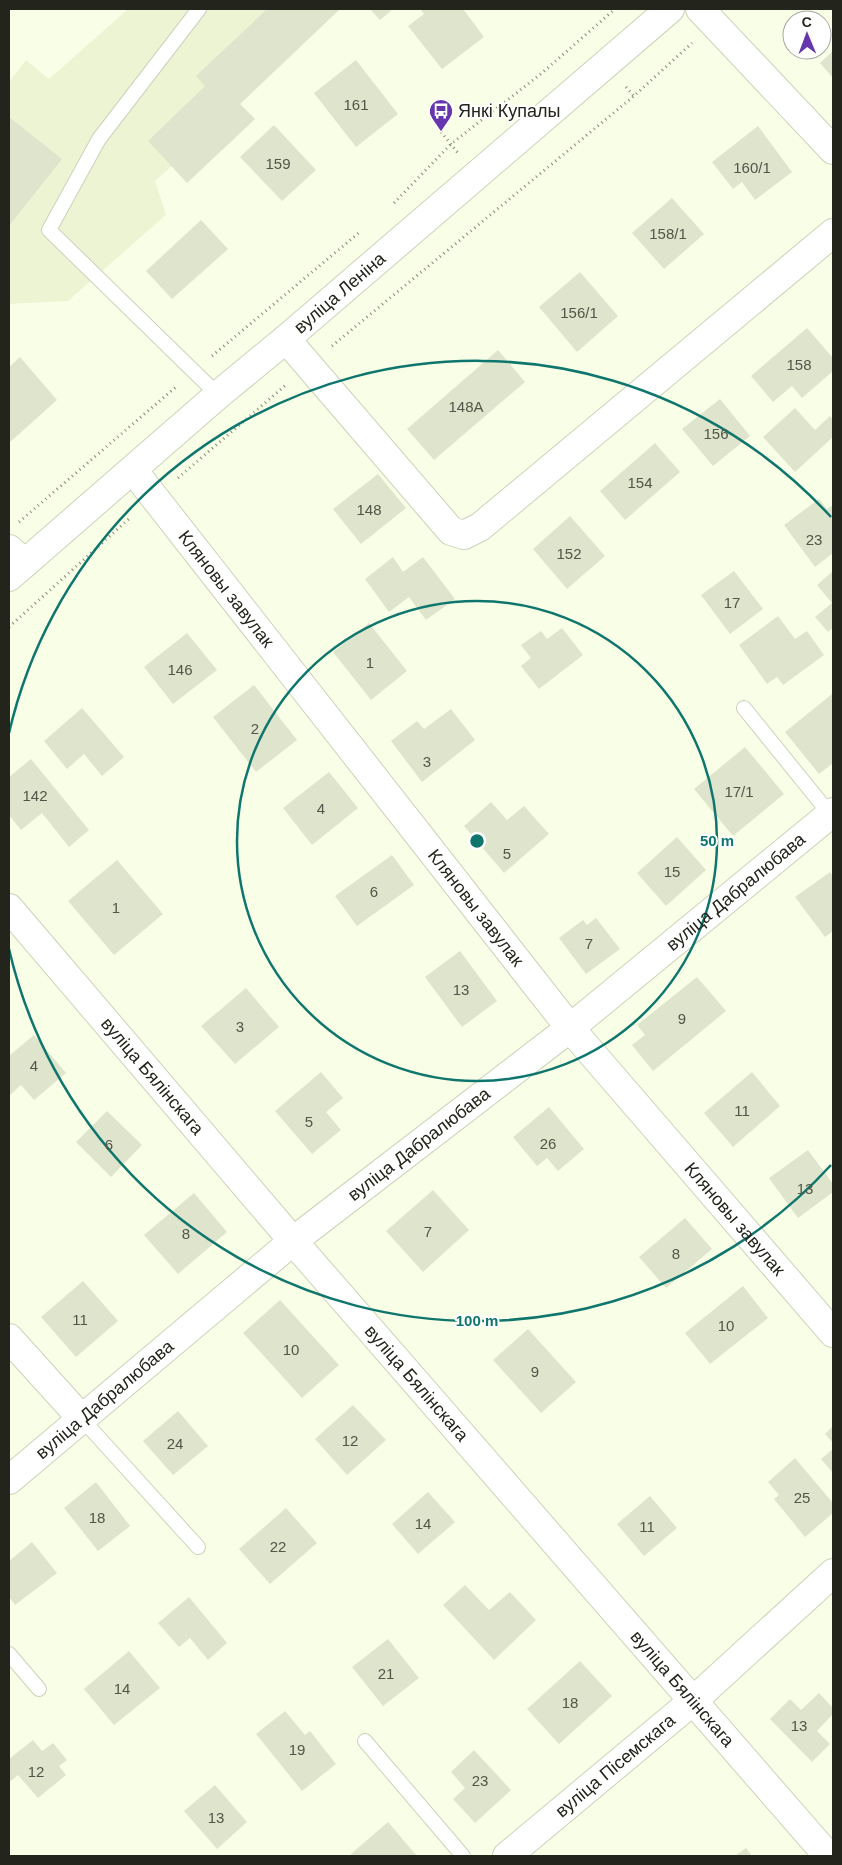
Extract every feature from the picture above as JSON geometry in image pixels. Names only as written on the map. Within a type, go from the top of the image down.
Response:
[{"type":"street","name":"вуліца Леніна","points":[[15,553],[133,470],[218,395],[286,339],[670,9]]},
{"type":"street","points":[[700,9],[833,150]]},
{"type":"street","points":[[286,339],[451,531],[464,535],[480,527],[833,233]]},
{"type":"street","name":"Кляновы завулак","points":[[133,470],[570,1028],[833,1333]]},
{"type":"street","name":"вуліца Дабралюбава","points":[[9,1480],[294,1240],[570,1028],[832,815]]},
{"type":"street","name":"вуліца Бялінскага","points":[[9,908],[828,1856]]},
{"type":"street","points":[[9,1338],[82,1419]]},
{"type":"street","name":"вуліца Пісемскага","points":[[507,1856],[694,1700],[833,1573]]},
{"type":"lane","points":[[199,9],[99,140],[49,230],[218,395]]},
{"type":"lane","points":[[744,708],[832,815]]},
{"type":"lane","points":[[82,1419],[198,1547]]},
{"type":"lane","points":[[9,1654],[39,1689]]},
{"type":"lane","points":[[364,1741],[463,1856]]},
{"type":"path","points":[[390,208],[451,144],[542,73],[615,9]]},
{"type":"path","points":[[15,553],[194,372],[232,337],[367,226]]},
{"type":"shaded area","points":[[128,9],[340,9],[240,104],[255,119],[187,183],[172,166],[155,181],[166,215],[68,301],[9,304],[9,82],[26,60],[49,79]]},
{"type":"building","points":[[267,9],[340,9],[240,104],[255,119],[187,183],[148,141],[205,86],[196,76]]},
{"type":"building","points":[[370,9],[393,9],[380,20]]},
{"type":"building","points":[[420,9],[463,9],[484,37],[442,69],[408,26],[424,14]]},
{"type":"building","points":[[832,52],[833,78],[820,63],[823,60],[832,60]]},
{"type":"building","points":[[356,60],[398,114],[356,147],[314,93]]},
{"type":"building","points":[[9,117],[62,159],[9,226]]},
{"type":"building","points":[[274,125],[316,170],[282,201],[240,157]]},
{"type":"building","points":[[758,126],[792,172],[755,200],[742,182],[733,189],[712,162]]},
{"type":"building","points":[[672,198],[704,234],[664,269],[632,233]]},
{"type":"building","points":[[201,220],[228,249],[172,299],[146,271]]},
{"type":"building","points":[[580,272],[618,316],[577,352],[539,307]]},
{"type":"building","points":[[807,328],[833,358],[833,371],[802,398],[792,386],[773,402],[751,376]]},
{"type":"building","points":[[498,350],[525,382],[434,460],[407,429]]},
{"type":"building","points":[[20,357],[57,400],[9,443],[9,367]]},
{"type":"building","points":[[720,399],[750,436],[713,466],[682,429]]},
{"type":"building","points":[[795,408],[815,430],[830,416],[833,419],[833,437],[795,472],[763,437]]},
{"type":"building","points":[[655,443],[680,472],[625,520],[600,491]]},
{"type":"building","points":[[378,474],[406,508],[361,544],[333,509]]},
{"type":"building","points":[[819,499],[827,509],[833,505],[833,553],[815,567],[784,525]]},
{"type":"building","points":[[570,516],[605,556],[567,589],[533,549]]},
{"type":"building","points":[[393,557],[403,572],[423,557],[455,599],[426,620],[409,597],[389,612],[365,579]]},
{"type":"building","points":[[734,571],[763,609],[730,634],[701,595]]},
{"type":"building","points":[[833,571],[833,628],[828,632],[815,617],[832,603],[817,585]]},
{"type":"building","points":[[778,616],[795,639],[807,631],[824,655],[783,685],[777,677],[767,684],[739,645]]},
{"type":"building","points":[[369,623],[407,671],[371,700],[333,652]]},
{"type":"building","points":[[562,628],[583,655],[539,689],[521,666],[531,658],[521,645],[541,631],[547,639]]},
{"type":"building","points":[[187,633],[217,670],[173,704],[144,667]]},
{"type":"building","points":[[254,685],[297,740],[256,772],[213,717]]},
{"type":"building","points":[[832,694],[833,763],[819,774],[785,732]]},
{"type":"building","points":[[82,708],[124,757],[102,776],[84,754],[67,769],[44,741]]},
{"type":"building","points":[[451,709],[475,740],[422,782],[391,741],[417,721],[424,729]]},
{"type":"building","points":[[745,747],[784,794],[733,836],[694,789]]},
{"type":"building","points":[[31,759],[89,830],[69,847],[42,813],[21,830],[9,815],[9,777]]},
{"type":"building","points":[[329,772],[358,808],[312,845],[283,808]]},
{"type":"building","points":[[491,802],[507,820],[524,806],[549,834],[504,873],[464,826]]},
{"type":"building","points":[[677,837],[706,870],[666,906],[637,873]]},
{"type":"building","points":[[392,855],[414,885],[357,926],[335,896]]},
{"type":"building","points":[[117,860],[163,914],[114,955],[68,901]]},
{"type":"building","points":[[830,872],[833,877],[833,931],[825,937],[795,897]]},
{"type":"building","points":[[596,918],[620,949],[586,974],[559,938],[583,920],[587,925]]},
{"type":"building","points":[[460,951],[497,1001],[462,1027],[425,977]]},
{"type":"building","points":[[697,977],[726,1011],[653,1071],[632,1045],[645,1035],[637,1025]]},
{"type":"building","points":[[246,988],[279,1027],[235,1064],[201,1026]]},
{"type":"building","points":[[34,1035],[66,1073],[34,1100],[21,1085],[9,1096],[9,1056]]},
{"type":"building","points":[[321,1072],[343,1098],[326,1112],[341,1130],[312,1154],[275,1111]]},
{"type":"building","points":[[752,1072],[780,1106],[733,1147],[704,1113]]},
{"type":"building","points":[[549,1107],[584,1149],[558,1171],[547,1158],[537,1166],[513,1137]]},
{"type":"building","points":[[107,1111],[142,1145],[111,1177],[76,1142]]},
{"type":"building","points":[[808,1150],[833,1184],[833,1192],[798,1218],[769,1178]]},
{"type":"building","points":[[433,1190],[469,1230],[423,1272],[386,1231]]},
{"type":"building","points":[[194,1193],[227,1232],[178,1274],[144,1235]]},
{"type":"building","points":[[685,1218],[712,1249],[666,1288],[639,1257]]},
{"type":"building","points":[[83,1281],[118,1321],[76,1357],[41,1317]]},
{"type":"building","points":[[743,1286],[768,1318],[710,1364],[685,1333]]},
{"type":"building","points":[[280,1300],[339,1365],[302,1398],[243,1333]]},
{"type":"building","points":[[528,1329],[576,1382],[541,1413],[493,1360]]},
{"type":"building","points":[[353,1405],[386,1440],[347,1475],[315,1439]]},
{"type":"building","points":[[178,1411],[208,1446],[173,1475],[143,1441]]},
{"type":"building","points":[[833,1426],[833,1443],[825,1434]]},
{"type":"building","points":[[833,1449],[833,1473],[821,1459]]},
{"type":"building","points":[[795,1458],[833,1503],[833,1513],[805,1537],[774,1499],[779,1495],[768,1482]]},
{"type":"building","points":[[96,1482],[130,1526],[98,1551],[64,1508]]},
{"type":"building","points":[[428,1492],[455,1522],[418,1554],[392,1524]]},
{"type":"building","points":[[650,1496],[677,1528],[644,1556],[617,1524]]},
{"type":"building","points":[[286,1508],[317,1543],[270,1584],[239,1549]]},
{"type":"building","points":[[32,1542],[57,1573],[15,1605],[9,1597],[9,1561]]},
{"type":"building","points":[[465,1585],[489,1610],[510,1592],[536,1620],[494,1660],[443,1605]]},
{"type":"building","points":[[189,1597],[227,1643],[208,1660],[190,1638],[179,1647],[158,1623]]},
{"type":"building","points":[[388,1639],[419,1678],[383,1706],[352,1667]]},
{"type":"building","points":[[129,1651],[160,1688],[114,1725],[84,1689]]},
{"type":"building","points":[[580,1661],[612,1696],[559,1744],[527,1709]]},
{"type":"building","points":[[819,1693],[833,1708],[833,1714],[817,1731],[830,1744],[812,1762],[770,1719],[790,1699],[801,1710]]},
{"type":"building","points":[[285,1711],[305,1735],[310,1731],[336,1764],[302,1791],[256,1734]]},
{"type":"building","points":[[33,1740],[42,1751],[53,1743],[67,1760],[59,1766],[66,1775],[38,1798],[18,1775],[11,1781],[9,1779],[9,1759]]},
{"type":"building","points":[[474,1750],[511,1790],[475,1823],[453,1799],[465,1788],[451,1772]]},
{"type":"building","points":[[215,1785],[247,1822],[217,1849],[184,1811]]},
{"type":"building","points":[[388,1822],[417,1856],[352,1856],[351,1854]]},
{"type":"building","points":[[746,1848],[752,1856],[735,1856]]},
{"type":"place","name":"Янкі Купалы","points":[[441,132]]}]
